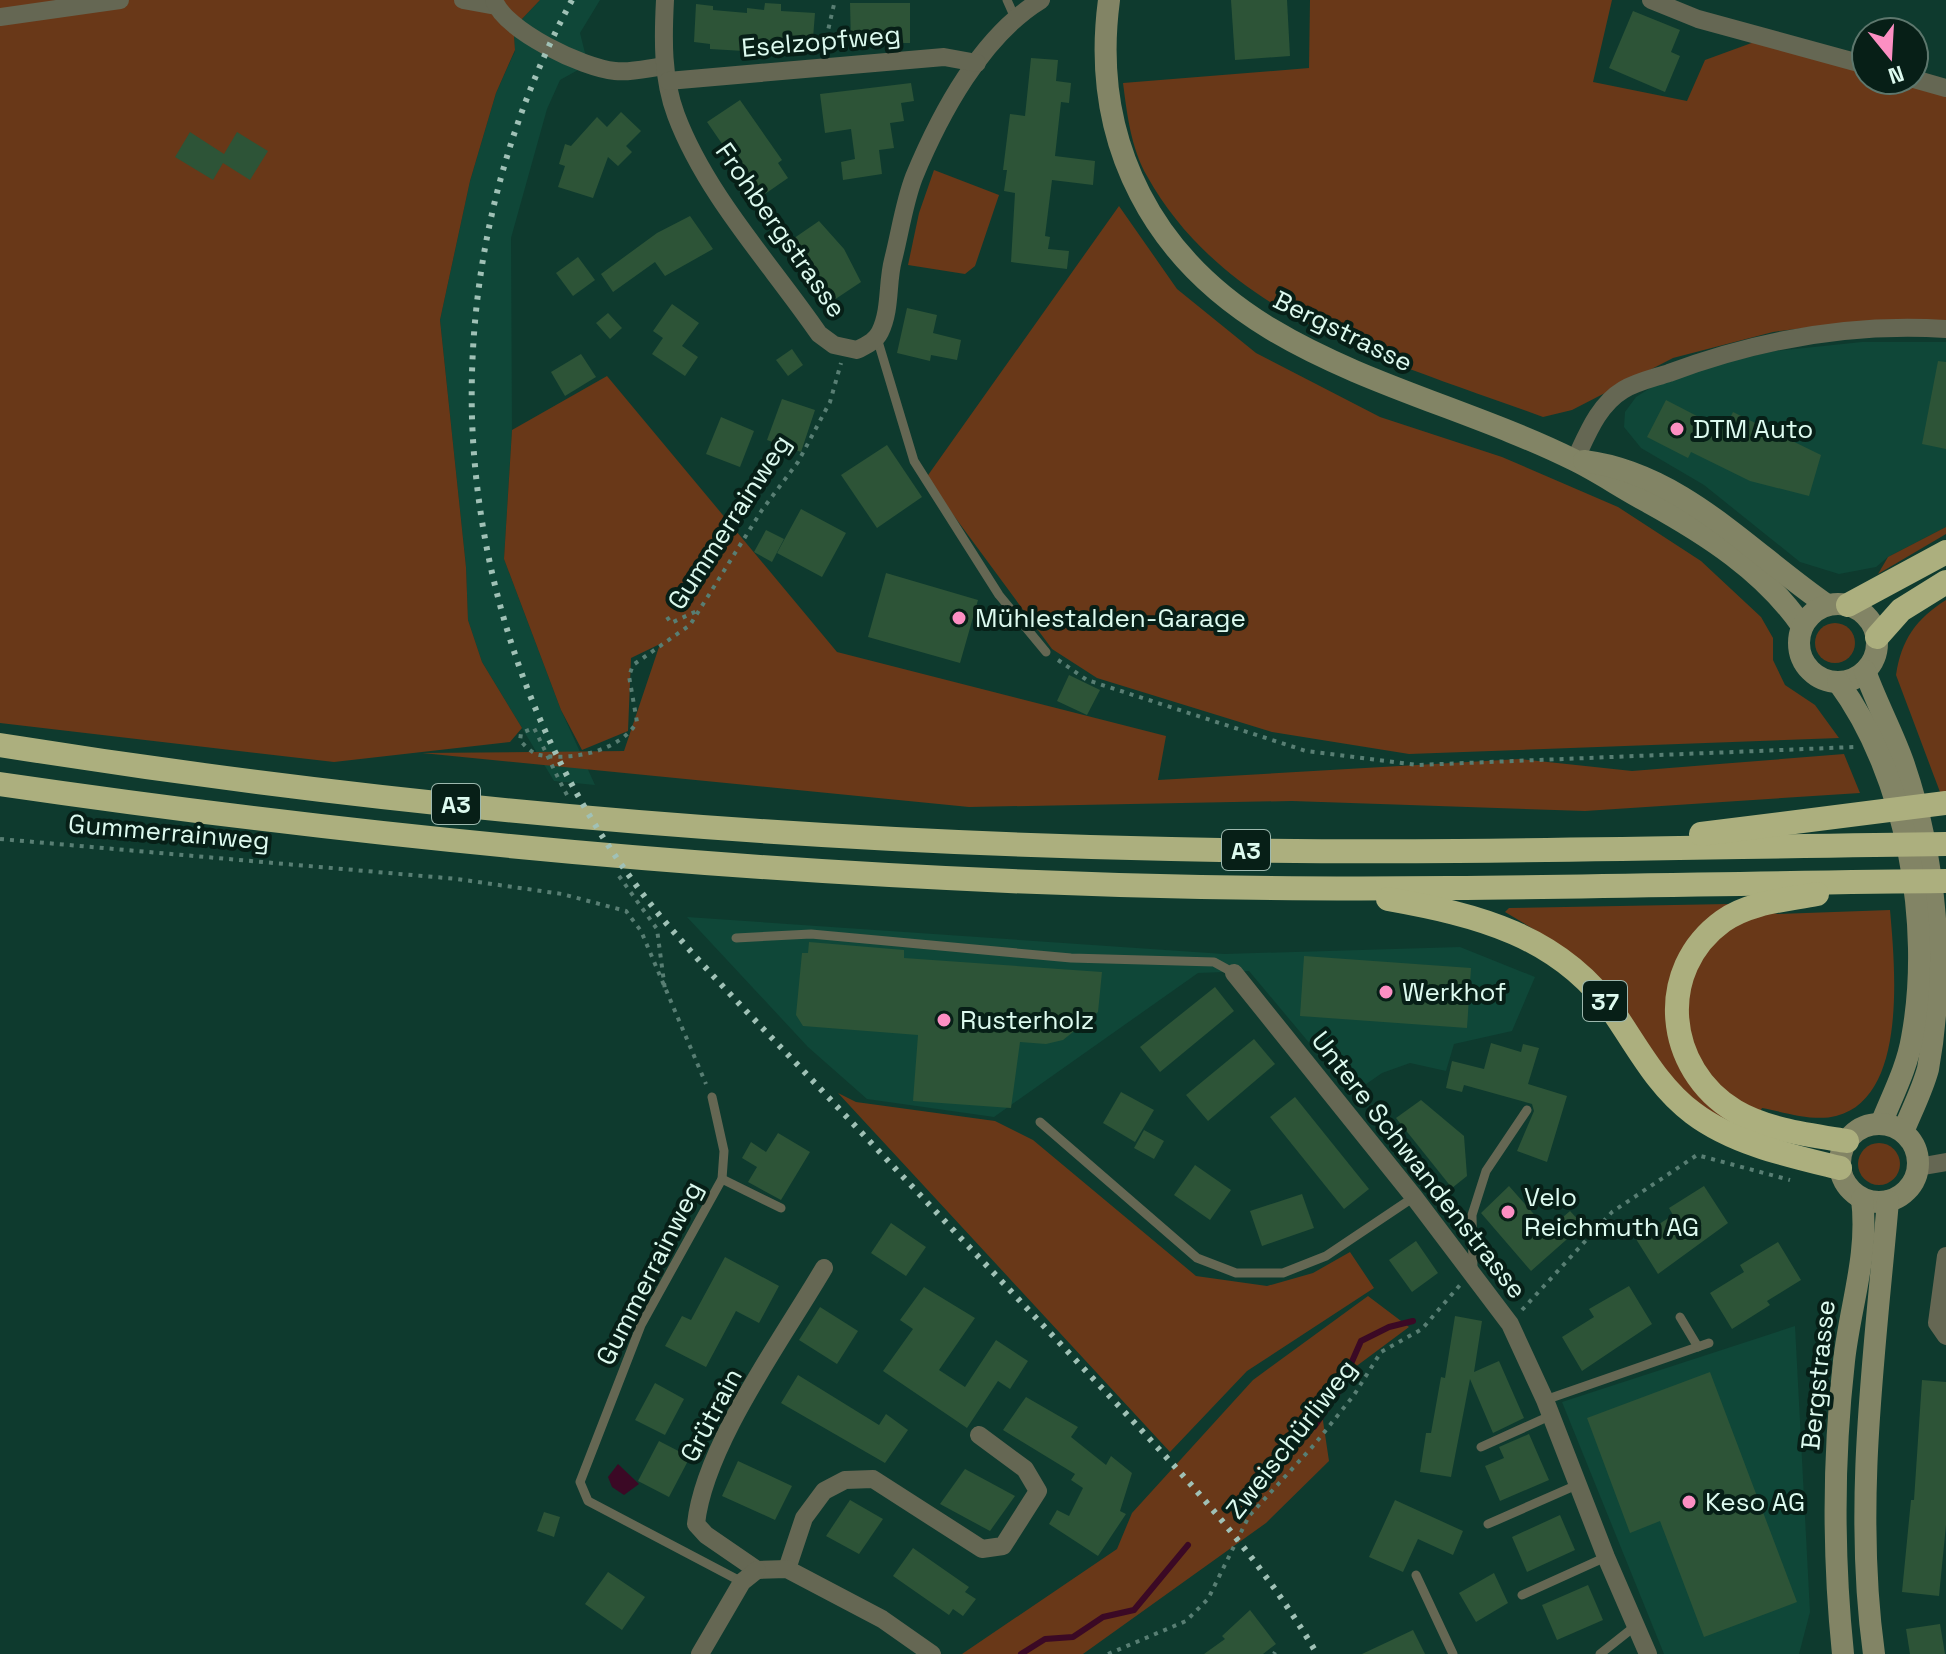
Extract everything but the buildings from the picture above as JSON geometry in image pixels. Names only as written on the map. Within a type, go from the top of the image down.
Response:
[{"type":"highway","points":[[1837,605],[1946,552]]},
{"type":"highway","points":[[1877,637],[1901,610],[1946,582]]},
{"type":"highway","name":"A3","points":[[0,745],[149,768],[451,804],[776,832],[1169,849],[1579,849],[1946,844]]},
{"type":"highway","name":"A3","points":[[0,784],[295,824],[679,862],[921,878],[1334,889],[1946,881]]},
{"type":"highway","points":[[1579,849],[1946,803]]},
{"type":"highway","points":[[1847,1141],[1761,1123],[1736,1112],[1715,1096],[1691,1069],[1680,1045],[1677,999],[1691,956],[1707,935],[1725,920],[1766,903],[1877,881]]},
{"type":"highway","name":"37","points":[[1334,889],[1473,916],[1537,942],[1594,987],[1660,1082],[1693,1113],[1741,1138],[1840,1168]]},
{"type":"main road","name":"Bergstrasse","points":[[1106,1],[1106,82],[1121,155],[1153,218],[1202,277],[1243,312],[1304,348],[1575,460],[1688,524],[1786,602],[1802,626]]},
{"type":"main road","name":"Bergstrasse","points":[[1575,460],[1631,470],[1665,487],[1837,605],[1870,620],[1877,637]]},
{"type":"main road","points":[[1837,605],[1808,617],[1802,626],[1799,648],[1808,669],[1827,681],[1838,682],[1865,671],[1876,656],[1877,637]]},
{"type":"main road","points":[[1865,671],[1891,759],[1930,864],[1928,946],[1933,1041],[1927,1071],[1903,1132]]},
{"type":"main road","points":[[1838,682],[1891,759]]},
{"type":"main road","points":[[1881,1124],[1905,1067],[1928,946]]},
{"type":"main road","points":[[1881,1124],[1903,1132],[1918,1154],[1918,1167],[1909,1189],[1888,1201],[1862,1199],[1844,1181],[1840,1168],[1847,1141],[1862,1128],[1881,1124]]},
{"type":"main road","name":"Bergstrasse","points":[[1843,1654],[1836,1551],[1837,1450],[1850,1313],[1864,1252],[1862,1199]]},
{"type":"main road","name":"Bergstrasse","points":[[1874,1654],[1866,1545],[1866,1463],[1888,1201]]},
{"type":"street","points":[[0,17],[120,0]]},
{"type":"street","points":[[463,0],[495,3]]},
{"type":"street","name":"Frohbergstrasse","points":[[665,0],[666,73],[675,114],[728,205],[819,334],[845,349],[857,350],[877,338],[882,328],[888,277],[913,180],[932,138],[977,63],[1015,18],[1041,0]]},
{"type":"street","points":[[1651,0],[1711,23],[1850,61]]},
{"type":"street","name":"Eselzopfweg","points":[[495,3],[517,29],[581,61],[626,72],[819,67],[944,57],[959,57],[977,63]]},
{"type":"street","points":[[1575,460],[1605,405],[1623,390],[1709,358],[1801,337],[1865,329],[1946,329]]},
{"type":"street","name":"Untere Schwandenstrasse","points":[[1234,973],[1414,1197],[1510,1324],[1548,1408],[1634,1627],[1648,1654]]},
{"type":"street","points":[[1918,1167],[1946,1162]]},
{"type":"street","points":[[1946,1256],[1937,1323],[1946,1336]]},
{"type":"street","name":"Grütrain","points":[[750,1576],[696,1524],[699,1494],[721,1442],[824,1268]]},
{"type":"street","points":[[787,1569],[804,1518],[824,1491],[845,1480],[873,1479],[982,1549],[1003,1546],[1038,1491],[1025,1469],[979,1435]]},
{"type":"street","points":[[700,1654],[750,1576],[787,1569],[882,1619],[932,1654]]},
{"type":"lane","points":[[1007,0],[1015,18]]},
{"type":"lane","points":[[877,338],[914,461],[999,595],[1046,652]]},
{"type":"lane","points":[[736,938],[811,934],[1071,958],[1214,962],[1234,973]]},
{"type":"lane","name":"Gummerrainweg","points":[[712,1097],[724,1151],[722,1179],[641,1325],[580,1482],[588,1501],[750,1576]]},
{"type":"lane","points":[[1473,1273],[1472,1215],[1486,1171],[1527,1110]]},
{"type":"lane","points":[[1040,1122],[1197,1258],[1236,1273],[1283,1273],[1326,1256],[1414,1197]]},
{"type":"lane","points":[[722,1179],[781,1208]]},
{"type":"lane","points":[[1680,1317],[1698,1347]]},
{"type":"lane","points":[[1481,1447],[1548,1408],[1709,1343]]},
{"type":"lane","points":[[1488,1524],[1579,1484]]},
{"type":"lane","points":[[1522,1595],[1606,1557]]},
{"type":"lane","points":[[1416,1575],[1453,1654]]},
{"type":"lane","points":[[1600,1654],[1634,1627]]},
{"type":"path","points":[[819,67],[835,0]]},
{"type":"path","name":"Gummerrainweg","points":[[538,737],[534,728],[521,733],[520,741],[539,755],[577,755],[619,744],[637,722],[629,676],[633,665],[678,636],[701,609],[762,510],[798,462],[830,402],[845,349]]},
{"type":"path","points":[[667,617],[671,623],[701,609]]},
{"type":"path","points":[[1046,652],[1087,680],[1306,751],[1354,758],[1417,765],[1854,747]]},
{"type":"path","name":"Gummerrainweg","points":[[0,839],[457,879],[562,894],[626,911],[641,931],[712,1097]]},
{"type":"path","name":"Gummerrainweg","points":[[652,922],[657,929],[665,990]]},
{"type":"path","points":[[1510,1324],[1612,1212],[1697,1155],[1802,1181]]},
{"type":"path","name":"Zweischürliweg","points":[[1108,1654],[1186,1621],[1208,1599],[1249,1516],[1314,1445],[1354,1395],[1381,1352],[1422,1329],[1473,1273]]},
{"type":"shaded area","points":[[0,0],[540,0],[521,20],[514,36],[515,50],[496,93],[470,181],[440,320],[466,567],[468,620],[482,662],[522,728],[510,742],[334,762],[0,723]]},
{"type":"shaded area","points":[[540,0],[600,0],[580,33],[585,53],[578,70],[560,80],[547,109],[511,238],[512,430],[504,559],[561,710],[595,785],[554,781],[482,662],[468,620],[466,567],[440,320],[470,181],[496,93],[515,51],[514,36],[521,20]]},
{"type":"shaded area","points":[[1310,0],[1612,0],[1593,82],[1687,101],[1705,60],[1757,41],[1850,65],[1850,96],[1930,96],[1930,87],[1946,92],[1946,323],[1812,327],[1773,332],[1673,358],[1572,410],[1543,417],[1375,355],[1321,331],[1270,302],[1223,267],[1181,226],[1147,176],[1130,131],[1123,83],[1309,68]]},
{"type":"shaded area","points":[[934,170],[999,195],[975,266],[965,274],[908,265],[919,213]]},
{"type":"shaded area","points":[[1119,206],[1177,289],[1256,353],[1380,417],[1502,457],[1618,507],[1701,561],[1761,617],[1773,638],[1773,660],[1785,685],[1815,705],[1839,738],[1409,754],[1272,732],[1097,678],[1052,649],[926,478]]},
{"type":"shaded area","points":[[1862,342],[1946,342],[1946,527],[1888,557],[1876,567],[1839,574],[1800,562],[1704,485],[1641,448],[1624,427],[1625,412],[1636,397],[1655,385],[1717,364],[1775,351]]},
{"type":"shaded area","points":[[607,376],[837,652],[1166,736],[1158,780],[1520,759],[1632,771],[1844,754],[1860,793],[1585,811],[1292,801],[969,807],[422,753],[624,751],[660,644],[631,658],[628,731],[582,750],[561,710],[504,559],[512,430]]},
{"type":"shaded area","points":[[1946,527],[1946,534],[1878,574],[1888,557]]},
{"type":"shaded area","points":[[1946,600],[1946,808],[1896,675],[1906,641],[1918,623]]},
{"type":"shaded area","points":[[1835,623],[1849,629],[1855,643],[1849,657],[1835,663],[1821,657],[1815,643],[1821,629]]},
{"type":"shaded area","points":[[1728,904],[1778,914],[1890,910],[1894,964],[1892,1028],[1886,1058],[1876,1084],[1859,1104],[1827,1118],[1762,1108],[1749,1132],[1689,1100],[1535,930],[1505,912],[1509,908]]},
{"type":"shaded area","points":[[687,917],[1224,954],[1460,947],[1535,977],[1512,1031],[1454,1044],[1446,1071],[1410,1063],[1382,1073],[1352,1094],[1249,971],[1198,973],[994,1117],[867,1099],[808,1047]]},
{"type":"shaded area","points":[[838,1093],[856,1102],[995,1121],[1033,1140],[1196,1276],[1267,1286],[1313,1273],[1350,1252],[1374,1288],[1247,1371],[1170,1452]]},
{"type":"shaded area","points":[[1879,1143],[1894,1149],[1900,1164],[1894,1179],[1879,1185],[1864,1179],[1858,1164],[1864,1149]]},
{"type":"shaded area","points":[[1368,1296],[1409,1327],[1319,1394],[1329,1461],[1266,1523],[1083,1654],[962,1654],[1117,1549],[1132,1513],[1253,1380]]},
{"type":"shaded area","points":[[1795,1326],[1810,1612],[1799,1654],[1664,1654],[1562,1402]]},
{"type":"shaded area","points":[[618,1464],[639,1484],[624,1495],[612,1487],[608,1477]]},
{"type":"waterway","points":[[1242,1502],[1262,1474],[1279,1465],[1291,1440],[1314,1427],[1339,1391],[1361,1341],[1389,1327],[1413,1321]]},
{"type":"waterway","points":[[1021,1654],[1045,1639],[1073,1637],[1103,1617],[1134,1610],[1188,1545]]},
{"type":"railway","points":[[572,0],[548,49],[509,150],[484,255],[472,363],[477,486],[488,553],[504,619],[525,683],[552,745],[583,805],[620,863],[661,917],[1188,1481],[1269,1581],[1317,1654]]},
{"type":"place","name":"DTM Auto","points":[[1677,429]]},
{"type":"place","name":"Mühlestalden-Garage","points":[[959,618]]},
{"type":"place","name":"Werkhof","points":[[1386,992]]},
{"type":"place","name":"Rusterholz","points":[[944,1020]]},
{"type":"place","name":"Velo Reichmuth AG","points":[[1508,1212]]},
{"type":"place","name":"Keso AG","points":[[1689,1502]]}]
